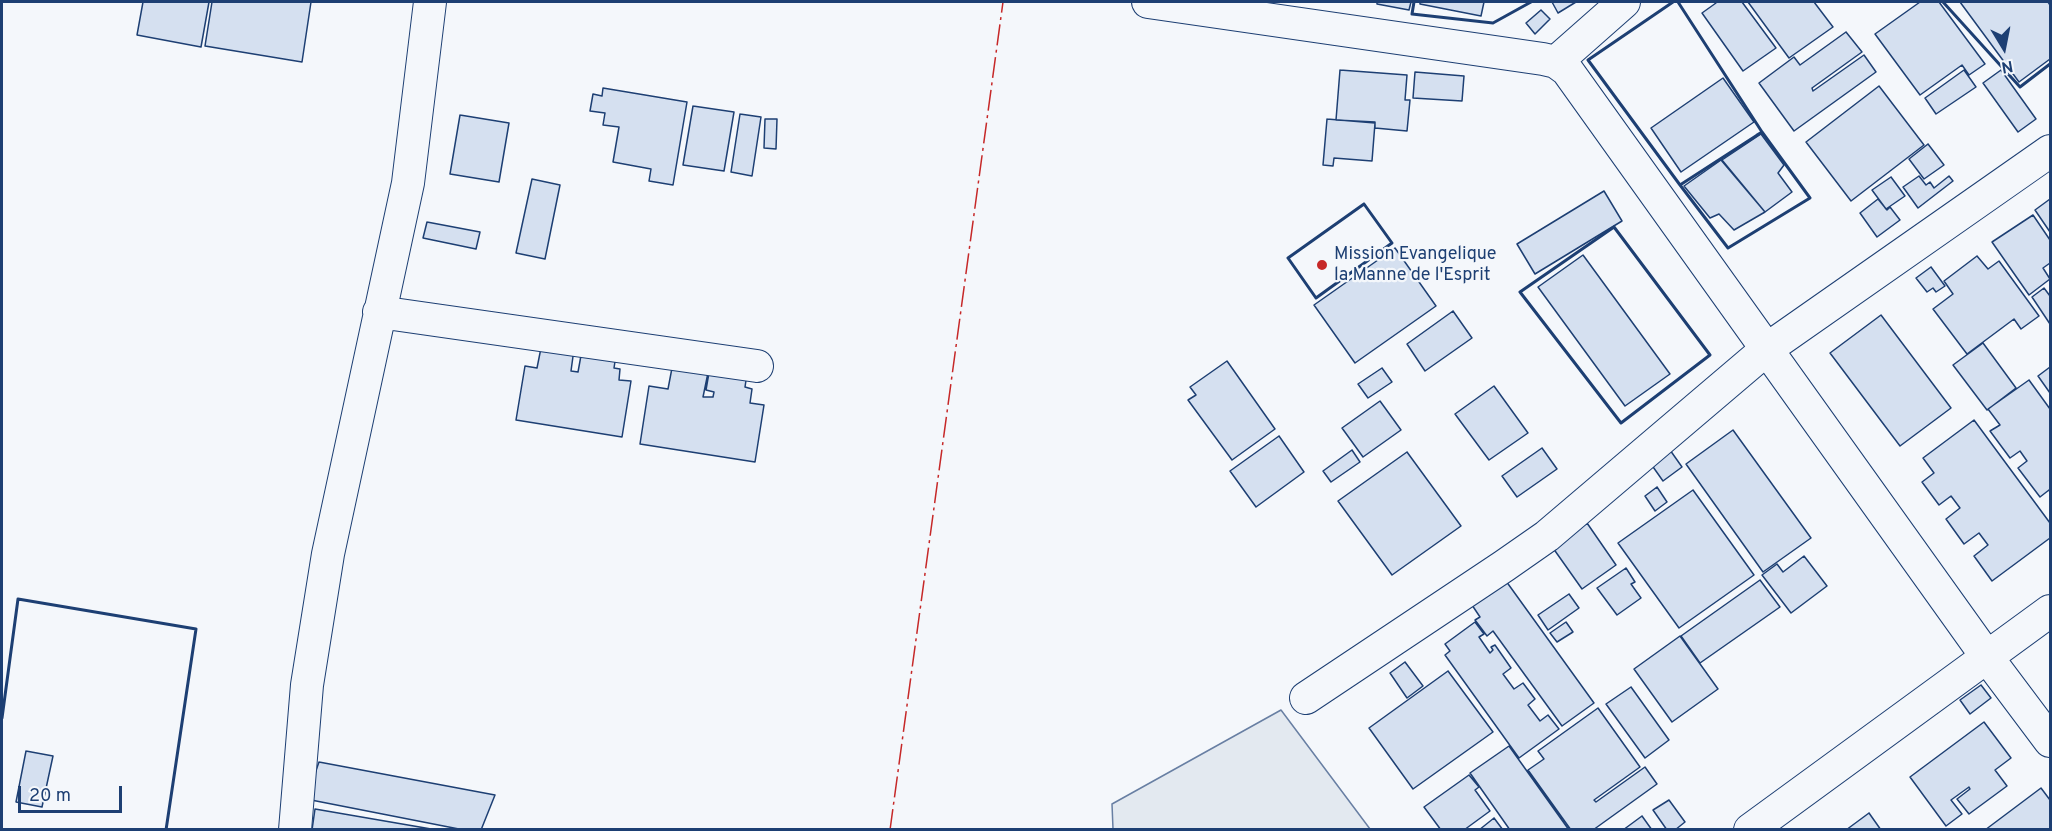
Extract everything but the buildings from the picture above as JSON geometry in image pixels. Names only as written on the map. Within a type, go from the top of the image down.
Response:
[{"type":"street","points":[[295,830],[307,685],[328,554],[408,183],[430,2]]},
{"type":"street","points":[[1148,2],[1543,59],[1556,62],[1567,70],[1987,657],[2050,741]]},
{"type":"street","points":[[1556,62],[1624,2]]},
{"type":"street","points":[[1306,698],[1547,536],[1767,349],[2050,151]]},
{"type":"street","points":[[379,312],[758,366]]},
{"type":"street","points":[[1750,830],[2050,611]]},
{"type":"shaded area","points":[[1281,710],[1370,829],[1113,829],[1112,804]]},
{"type":"wall","points":[[1414,2],[1412,14],[1493,23],[1531,2]]},
{"type":"wall","points":[[1673,2],[1588,60],[1680,185],[1745,143]]},
{"type":"wall","points":[[1678,2],[1762,132],[1757,135]]},
{"type":"wall","points":[[1943,2],[2020,87],[2050,64]]},
{"type":"wall","points":[[1762,132],[1810,198],[1728,248],[1680,185],[1762,132]]},
{"type":"wall","points":[[1364,204],[1392,243],[1316,298],[1288,258],[1364,204]]},
{"type":"wall","points":[[1614,227],[1710,355],[1621,423],[1520,292],[1614,227]]},
{"type":"wall","points":[[2,718],[18,599],[196,629],[166,830]]},
{"type":"power","points":[[890,830],[1003,2]]},
{"type":"place","name":"Mission Evangelique la Manne de l'Esprit","points":[[1322,265]]}]
